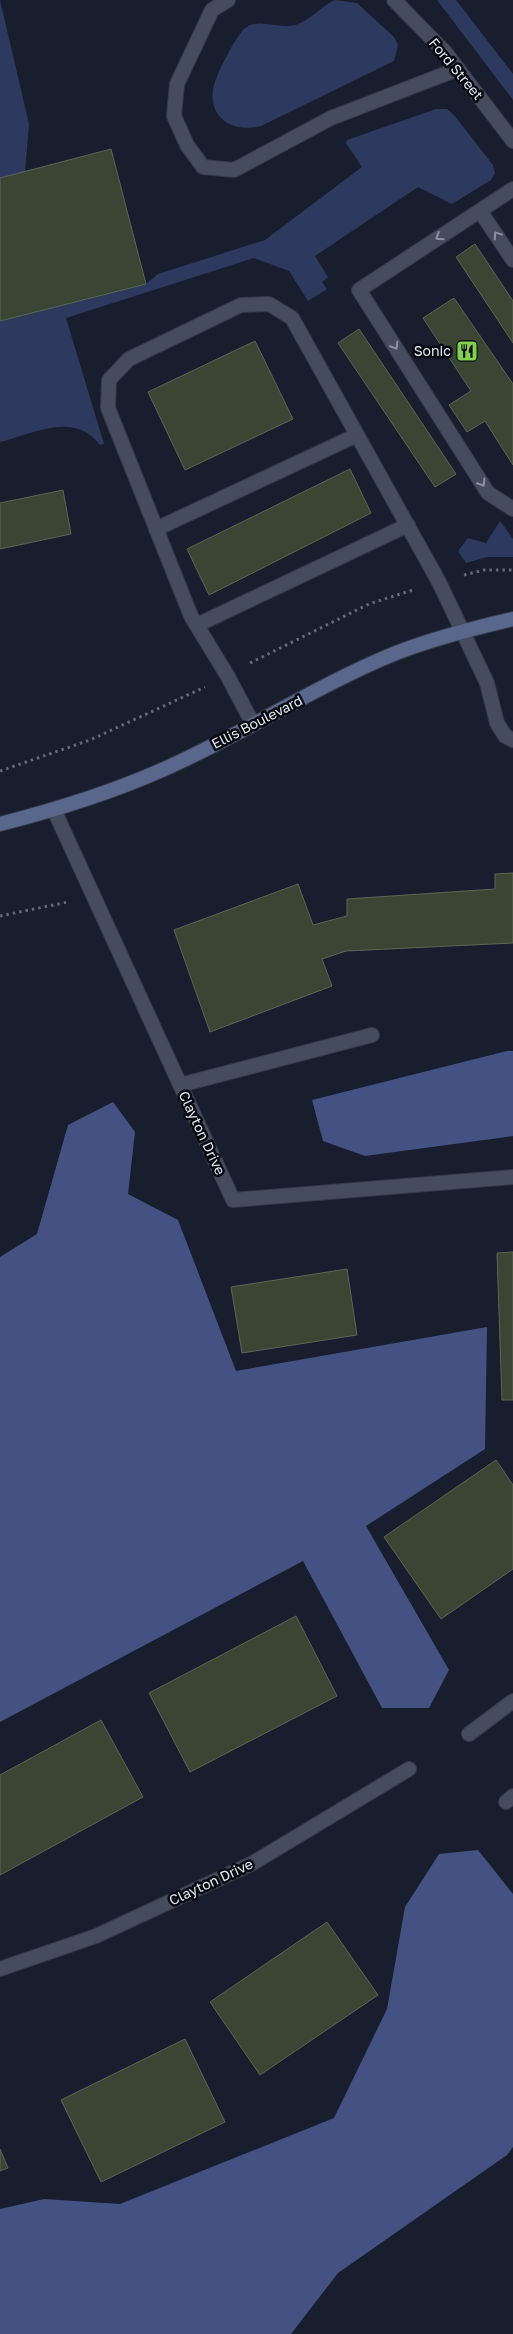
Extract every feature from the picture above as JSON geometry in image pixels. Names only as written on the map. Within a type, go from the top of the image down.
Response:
[{"type":"main road","name":"Ellis Boulevard","points":[[0,824],[54,810],[162,770],[336,680],[397,652],[513,618]]},
{"type":"street","points":[[228,0],[212,10],[176,84],[174,116],[187,145],[203,167],[234,170],[331,118],[458,69]]},
{"type":"street","name":"Ford Street","points":[[394,0],[445,52],[513,141]]},
{"type":"street","points":[[513,189],[359,290],[488,493],[513,509]]},
{"type":"street","points":[[480,211],[513,260]]},
{"type":"street","points":[[252,724],[197,625],[156,528],[108,408],[109,380],[129,359],[241,305],[269,304],[292,318],[408,525],[464,631],[487,683],[498,723],[505,736],[513,740]]},
{"type":"street","points":[[156,528],[357,435]]},
{"type":"street","points":[[197,625],[408,525]]},
{"type":"street","name":"Clayton Drive","points":[[54,810],[233,1200],[513,1177]]},
{"type":"street","points":[[180,1085],[372,1035]]},
{"type":"street","points":[[468,1734],[513,1701]]},
{"type":"street","name":"Clayton Drive","points":[[0,1969],[96,1936],[253,1863],[409,1769]]},
{"type":"path","points":[[0,771],[90,740],[173,703],[369,604],[484,570],[513,570]]},
{"type":"path","points":[[0,916],[94,897]]},
{"type":"shaded area","points":[[0,0],[29,124],[25,172],[0,178]]},
{"type":"shaded area","points":[[335,0],[357,3],[394,37],[398,45],[394,61],[261,126],[242,128],[226,122],[215,109],[213,100],[214,84],[235,41],[244,29],[260,23],[283,26],[295,25]]},
{"type":"shaded area","points":[[437,0],[456,0],[513,74],[513,100]]},
{"type":"shaded area","points":[[436,109],[447,109],[454,115],[493,165],[495,173],[491,180],[452,204],[418,187],[315,256],[328,277],[322,282],[327,289],[308,301],[289,271],[254,258],[66,318],[104,444],[100,445],[90,435],[79,429],[66,427],[53,427],[0,442],[0,321],[146,284],[158,274],[265,240],[362,167],[346,143],[347,140]]},
{"type":"shaded area","points":[[500,521],[513,539],[513,557],[487,557],[466,563],[458,551],[468,538],[486,543]]},
{"type":"shaded area","points":[[513,1051],[513,1136],[365,1156],[323,1141],[312,1100]]},
{"type":"shaded area","points":[[113,1102],[135,1132],[128,1194],[178,1220],[236,1371],[487,1327],[485,1449],[366,1526],[449,1670],[429,1708],[382,1708],[303,1561],[0,1722],[0,1257],[37,1234],[68,1125]]},
{"type":"shaded area","points":[[478,1850],[513,1894],[513,2147],[507,2155],[338,2273],[291,2334],[0,2334],[0,2209],[44,2199],[120,2204],[334,2118],[387,2009],[405,1907],[439,1854]]},
{"type":"building","points":[[111,149],[146,284],[0,321],[0,178]]},
{"type":"building","points":[[475,244],[513,301],[513,343],[456,257]]},
{"type":"building","name":"Sonic","points":[[454,298],[513,384],[513,465],[485,421],[467,432],[449,405],[471,391],[423,318]]},
{"type":"building","points":[[359,329],[456,474],[435,487],[338,343]]},
{"type":"building","points":[[255,341],[293,419],[185,470],[148,392]]},
{"type":"building","points":[[350,469],[371,513],[209,595],[187,549]]},
{"type":"building","points":[[63,490],[71,534],[0,549],[0,503]]},
{"type":"building","points":[[513,873],[513,943],[346,951],[322,959],[332,986],[210,1032],[174,930],[298,884],[313,925],[347,916],[347,899],[495,889],[495,874]]},
{"type":"building","points":[[513,1252],[513,1400],[502,1400],[497,1253]]},
{"type":"building","points":[[347,1269],[357,1335],[242,1353],[231,1287]]},
{"type":"building","points":[[496,1460],[513,1485],[513,1569],[441,1619],[384,1537]]},
{"type":"building","points":[[296,1616],[337,1696],[190,1772],[149,1693]]},
{"type":"building","points":[[101,1720],[143,1797],[0,1875],[0,1775]]},
{"type":"building","points":[[327,1922],[378,1995],[260,2075],[210,2002]]},
{"type":"building","points":[[185,2039],[225,2122],[101,2182],[61,2100]]},
{"type":"building","points":[[0,2149],[8,2168],[0,2171]]},
{"type":"place","name":"Sonic","points":[[467,351]]}]
